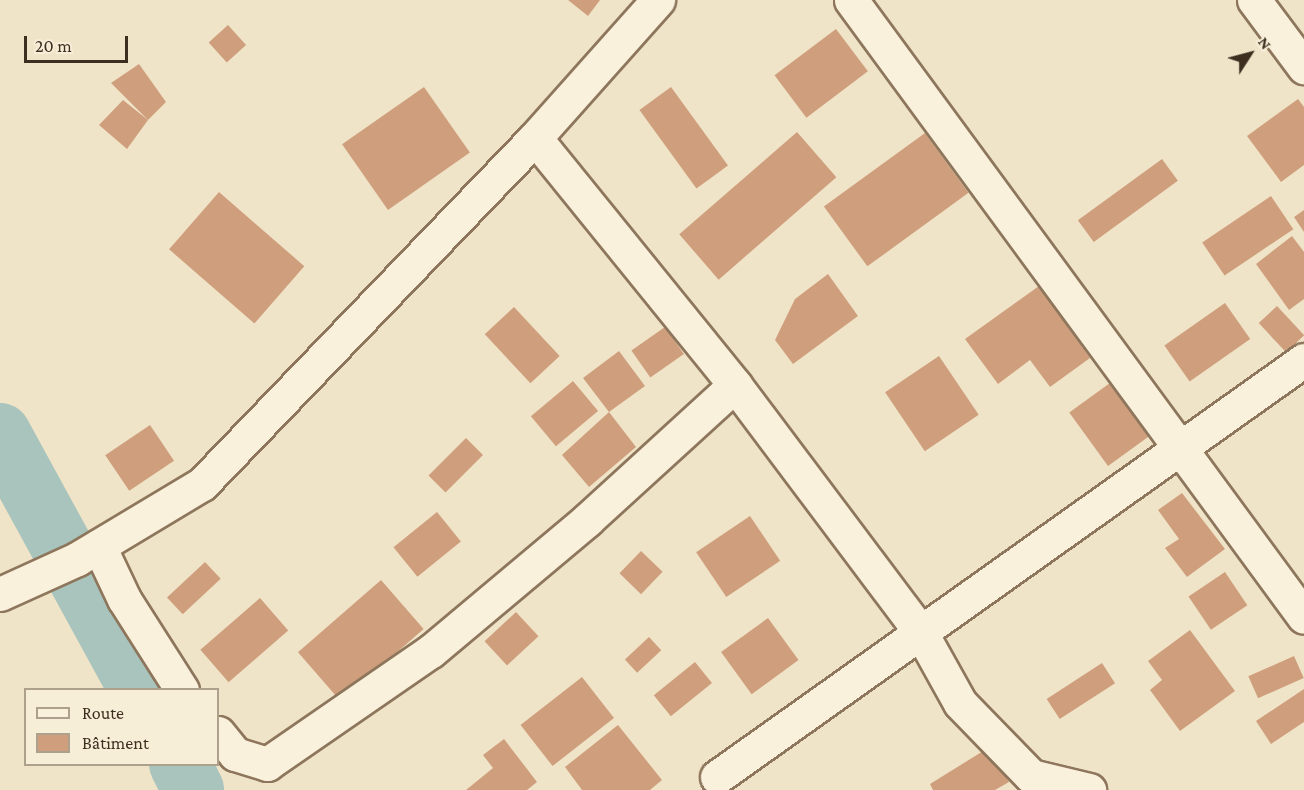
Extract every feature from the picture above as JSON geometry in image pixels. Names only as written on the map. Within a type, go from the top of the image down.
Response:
[{"type":"street","points":[[9,590],[88,553],[202,484],[535,138],[658,0]]},
{"type":"street","points":[[851,0],[1183,448],[1304,617]]},
{"type":"street","points":[[1255,0],[1304,67]]},
{"type":"street","points":[[535,138],[735,385],[920,631],[960,703],[993,742],[1031,777],[1089,790]]},
{"type":"street","points":[[717,777],[1304,360]]},
{"type":"street","points":[[219,734],[235,754],[267,764],[431,651],[587,520],[735,385]]},
{"type":"street","points":[[88,553],[124,599],[181,688]]},
{"type":"building","points":[[568,0],[600,0],[588,16]]},
{"type":"building","points":[[228,25],[246,45],[227,62],[209,42]]},
{"type":"building","points":[[836,29],[868,71],[806,118],[775,75]]},
{"type":"building","points":[[139,64],[166,102],[148,120],[111,83]]},
{"type":"building","points":[[424,87],[470,153],[388,210],[342,144]]},
{"type":"building","points":[[671,87],[728,165],[696,188],[639,110]]},
{"type":"building","points":[[1298,99],[1304,107],[1304,165],[1281,182],[1247,136]]},
{"type":"building","points":[[123,100],[148,120],[127,149],[99,125]]},
{"type":"building","points":[[797,132],[836,177],[719,280],[679,234]]},
{"type":"building","points":[[925,133],[968,193],[867,266],[824,206]]},
{"type":"building","points":[[1162,159],[1178,181],[1094,242],[1078,220]]},
{"type":"building","points":[[219,192],[304,266],[254,323],[169,249]]},
{"type":"building","points":[[1271,196],[1293,229],[1225,276],[1202,242]]},
{"type":"building","points":[[1304,210],[1304,232],[1294,217]]},
{"type":"building","points":[[1292,236],[1304,252],[1304,299],[1289,310],[1256,264]]},
{"type":"building","points":[[828,274],[858,316],[793,364],[775,340],[795,299]]},
{"type":"building","points":[[1039,286],[1090,358],[1050,387],[1030,360],[998,384],[965,339]]},
{"type":"building","points":[[1225,303],[1250,339],[1190,381],[1164,345]]},
{"type":"building","points":[[1277,306],[1304,335],[1286,352],[1259,323]]},
{"type":"building","points":[[514,307],[560,356],[530,383],[485,334]]},
{"type":"building","points":[[665,327],[684,354],[650,378],[631,351]]},
{"type":"building","points":[[619,351],[645,386],[609,412],[583,378]]},
{"type":"building","points":[[939,356],[979,415],[925,451],[885,392]]},
{"type":"building","points":[[1121,375],[1160,428],[1108,466],[1069,413]]},
{"type":"building","points":[[573,381],[598,411],[556,446],[531,416]]},
{"type":"building","points":[[609,412],[636,447],[589,487],[562,455]]},
{"type":"building","points":[[150,425],[174,461],[129,491],[105,455]]},
{"type":"building","points":[[466,438],[483,455],[445,492],[429,475]]},
{"type":"building","points":[[1182,493],[1225,549],[1187,577],[1165,548],[1179,539],[1158,510]]},
{"type":"building","points":[[437,512],[461,542],[417,577],[393,547]]},
{"type":"building","points":[[750,516],[780,561],[726,597],[696,552]]},
{"type":"building","points":[[641,551],[663,572],[641,594],[619,573]]},
{"type":"building","points":[[205,562],[221,579],[183,614],[167,597]]},
{"type":"building","points":[[1225,572],[1247,605],[1211,630],[1189,597]]},
{"type":"building","points":[[381,580],[424,629],[341,701],[298,652]]},
{"type":"building","points":[[260,598],[288,630],[229,682],[200,650]]},
{"type":"building","points":[[516,612],[539,636],[507,665],[485,641]]},
{"type":"building","points":[[768,618],[799,660],[752,694],[721,652]]},
{"type":"building","points":[[1190,630],[1235,691],[1180,731],[1150,690],[1162,680],[1148,661]]},
{"type":"building","points":[[649,637],[661,650],[637,673],[625,660]]},
{"type":"building","points":[[1294,656],[1304,678],[1258,698],[1248,676]]},
{"type":"building","points":[[695,662],[712,683],[671,716],[654,695]]},
{"type":"building","points":[[1102,663],[1115,683],[1060,719],[1047,699]]},
{"type":"building","points":[[582,677],[614,718],[553,766],[521,725]]},
{"type":"building","points":[[1304,689],[1304,722],[1271,744],[1256,721]]},
{"type":"building","points":[[618,725],[662,780],[650,790],[582,790],[565,767]]},
{"type":"building","points":[[504,739],[537,782],[527,790],[466,790],[493,768],[483,755]]},
{"type":"building","points":[[988,748],[1009,782],[995,790],[933,790],[930,784]]},
{"type":"waterway","points":[[0,434],[139,688]]},
{"type":"waterway","points":[[181,766],[193,790]]}]
